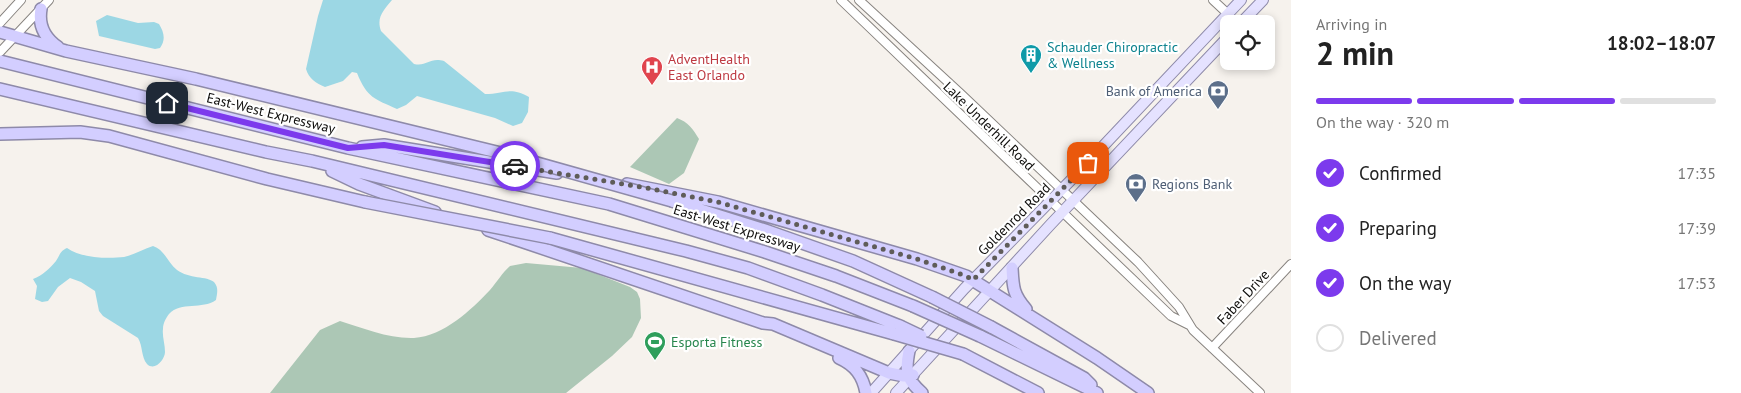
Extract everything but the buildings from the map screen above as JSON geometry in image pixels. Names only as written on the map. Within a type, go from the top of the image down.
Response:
[{"type":"highway","points":[[41,9],[39,18],[44,33],[52,43],[62,50]]},
{"type":"highway","points":[[0,32],[11,40],[196,79],[505,154],[672,201],[765,230],[853,261],[932,297],[1084,378],[1098,393]]},
{"type":"highway","name":"East-West Expressway","points":[[0,61],[348,148],[609,204],[774,254],[914,306],[1098,393]]},
{"type":"highway","points":[[0,89],[266,152],[312,161],[686,251],[748,268],[822,295],[897,330],[963,354],[1038,393]]},
{"type":"highway","points":[[0,134],[80,132],[109,136],[267,179],[365,202],[550,238],[897,330]]},
{"type":"highway","points":[[348,148],[384,145],[638,186],[709,200],[917,259],[973,280],[1032,316],[1148,393]]},
{"type":"highway","points":[[312,161],[359,184],[416,206],[762,323],[773,324],[889,373],[910,377]]},
{"type":"highway","points":[[1012,268],[1015,296],[1032,316]]},
{"type":"highway","points":[[762,323],[773,330],[849,362],[864,381],[866,393]]},
{"type":"highway","points":[[909,351],[906,362],[910,377],[922,393]]},
{"type":"main road","name":"Goldenrod Road","points":[[871,393],[973,280],[1062,190],[1241,0]]},
{"type":"main road","points":[[1247,15],[1255,4],[1263,0]]},
{"type":"main road","points":[[1211,55],[1217,40],[1227,30],[1228,14]]},
{"type":"main road","name":"Goldenrod Road","points":[[896,393],[1073,200],[1220,46]]},
{"type":"street","points":[[0,23],[21,0]]},
{"type":"street","points":[[0,52],[49,0]]},
{"type":"street","name":"Lake Underhill Road","points":[[841,0],[1171,316],[1189,325]]},
{"type":"street","name":"Lake Underhill Road","points":[[859,0],[1073,200],[1159,284],[1179,307],[1189,325],[1260,393]]},
{"type":"street","points":[[1213,0],[1228,14]]},
{"type":"street","name":"Faber Drive","points":[[1212,348],[1291,264]]},
{"type":"green space","points":[[677,118],[690,126],[699,139],[684,173],[669,184],[630,167]]},
{"type":"green space","points":[[526,263],[582,268],[630,287],[637,292],[640,299],[641,318],[632,337],[612,356],[566,393],[270,393],[320,330],[340,321],[395,337],[414,338],[425,336],[446,327],[466,313],[490,290],[510,266]]},
{"type":"water","points":[[323,0],[392,0],[380,18],[381,31],[414,64],[418,65],[435,60],[444,61],[485,94],[512,91],[529,97],[528,112],[522,123],[513,126],[495,118],[417,96],[406,105],[397,109],[372,97],[364,88],[357,73],[352,72],[343,81],[325,87],[316,82],[311,78],[306,69]]},
{"type":"water","points":[[107,15],[138,23],[154,22],[159,24],[164,36],[162,45],[160,48],[155,49],[99,36],[96,21]]},
{"type":"water","points":[[153,246],[161,250],[177,270],[187,275],[211,280],[217,286],[216,300],[204,305],[185,306],[169,314],[163,327],[165,355],[156,366],[150,366],[145,361],[138,338],[103,316],[99,311],[95,291],[81,282],[70,278],[58,287],[48,301],[42,302],[35,299],[37,286],[33,279],[48,269],[61,252],[67,248],[87,256],[110,258],[124,257]]},
{"type":"way so far","points":[[515,166],[718,202],[917,259],[973,280],[1088,163]]},
{"type":"place","name":"Schauder Chiropractic & Wellness","points":[[1031,74]]},
{"type":"place","name":"AdventHealth East Orlando","points":[[652,86]]},
{"type":"place","name":"Bank of America","points":[[1218,110]]},
{"type":"place","name":"Regions Bank","points":[[1136,203]]},
{"type":"place","name":"Esporta Fitness","points":[[655,361]]},
{"type":"route","points":[[167,103],[348,148],[384,145],[515,166]]}]
